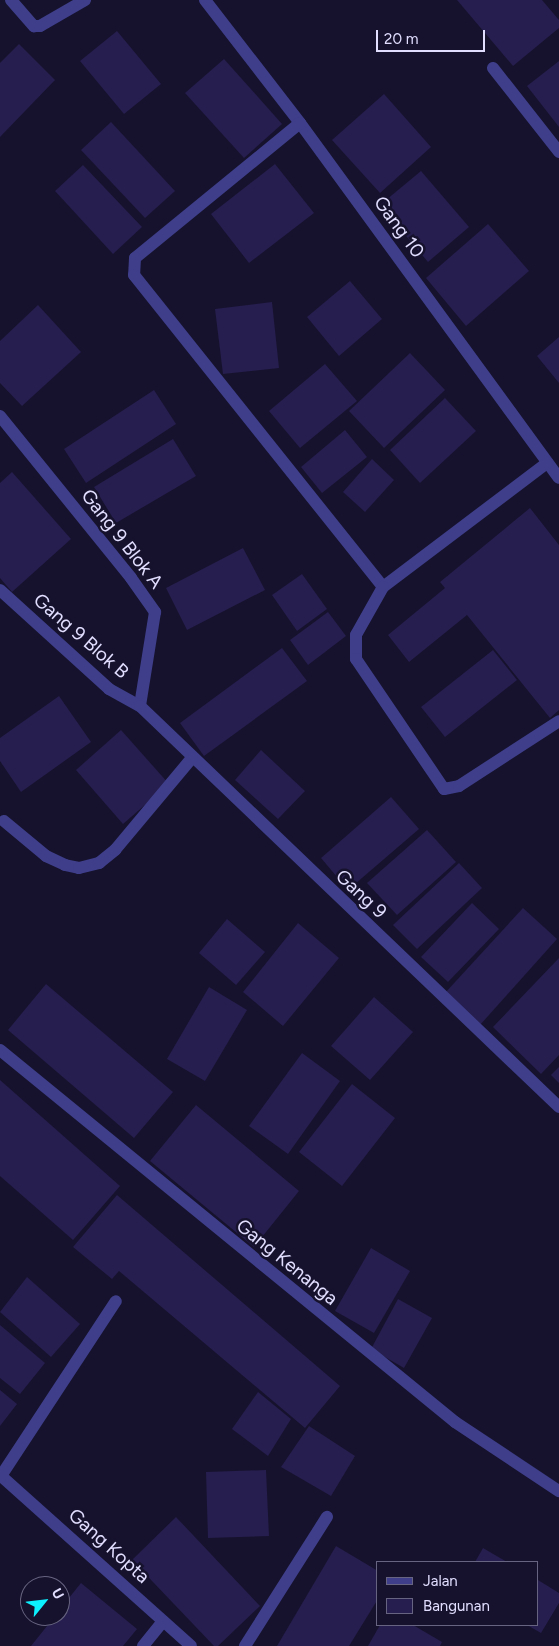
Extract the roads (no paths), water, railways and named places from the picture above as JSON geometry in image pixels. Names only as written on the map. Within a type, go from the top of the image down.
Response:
[{"type":"street","points":[[11,0],[34,26],[40,26],[85,0]]},
{"type":"street","name":"Gang 10","points":[[205,0],[300,123],[546,463],[559,478]]},
{"type":"street","points":[[493,68],[559,152]]},
{"type":"street","points":[[300,123],[135,258],[132,268],[139,282],[383,587]]},
{"type":"street","name":"Gang 9 Blok A","points":[[0,416],[131,578],[155,612],[140,706]]},
{"type":"street","points":[[546,463],[383,587],[356,635],[354,652],[441,786],[454,788],[559,721]]},
{"type":"street","name":"Gang 9 Blok B","points":[[0,590],[109,689],[140,706]]},
{"type":"street","name":"Gang 9","points":[[140,706],[192,758],[559,1107]]},
{"type":"street","points":[[4,821],[46,856],[65,865],[80,868],[99,863],[115,850],[192,758]]},
{"type":"street","name":"Gang Kenanga","points":[[0,1050],[455,1422],[559,1491]]},
{"type":"street","points":[[0,1476],[116,1301]]},
{"type":"street","name":"Gang Kopta","points":[[0,1476],[191,1646]]},
{"type":"street","points":[[245,1646],[327,1517]]},
{"type":"street","points":[[143,1646],[163,1621]]}]
